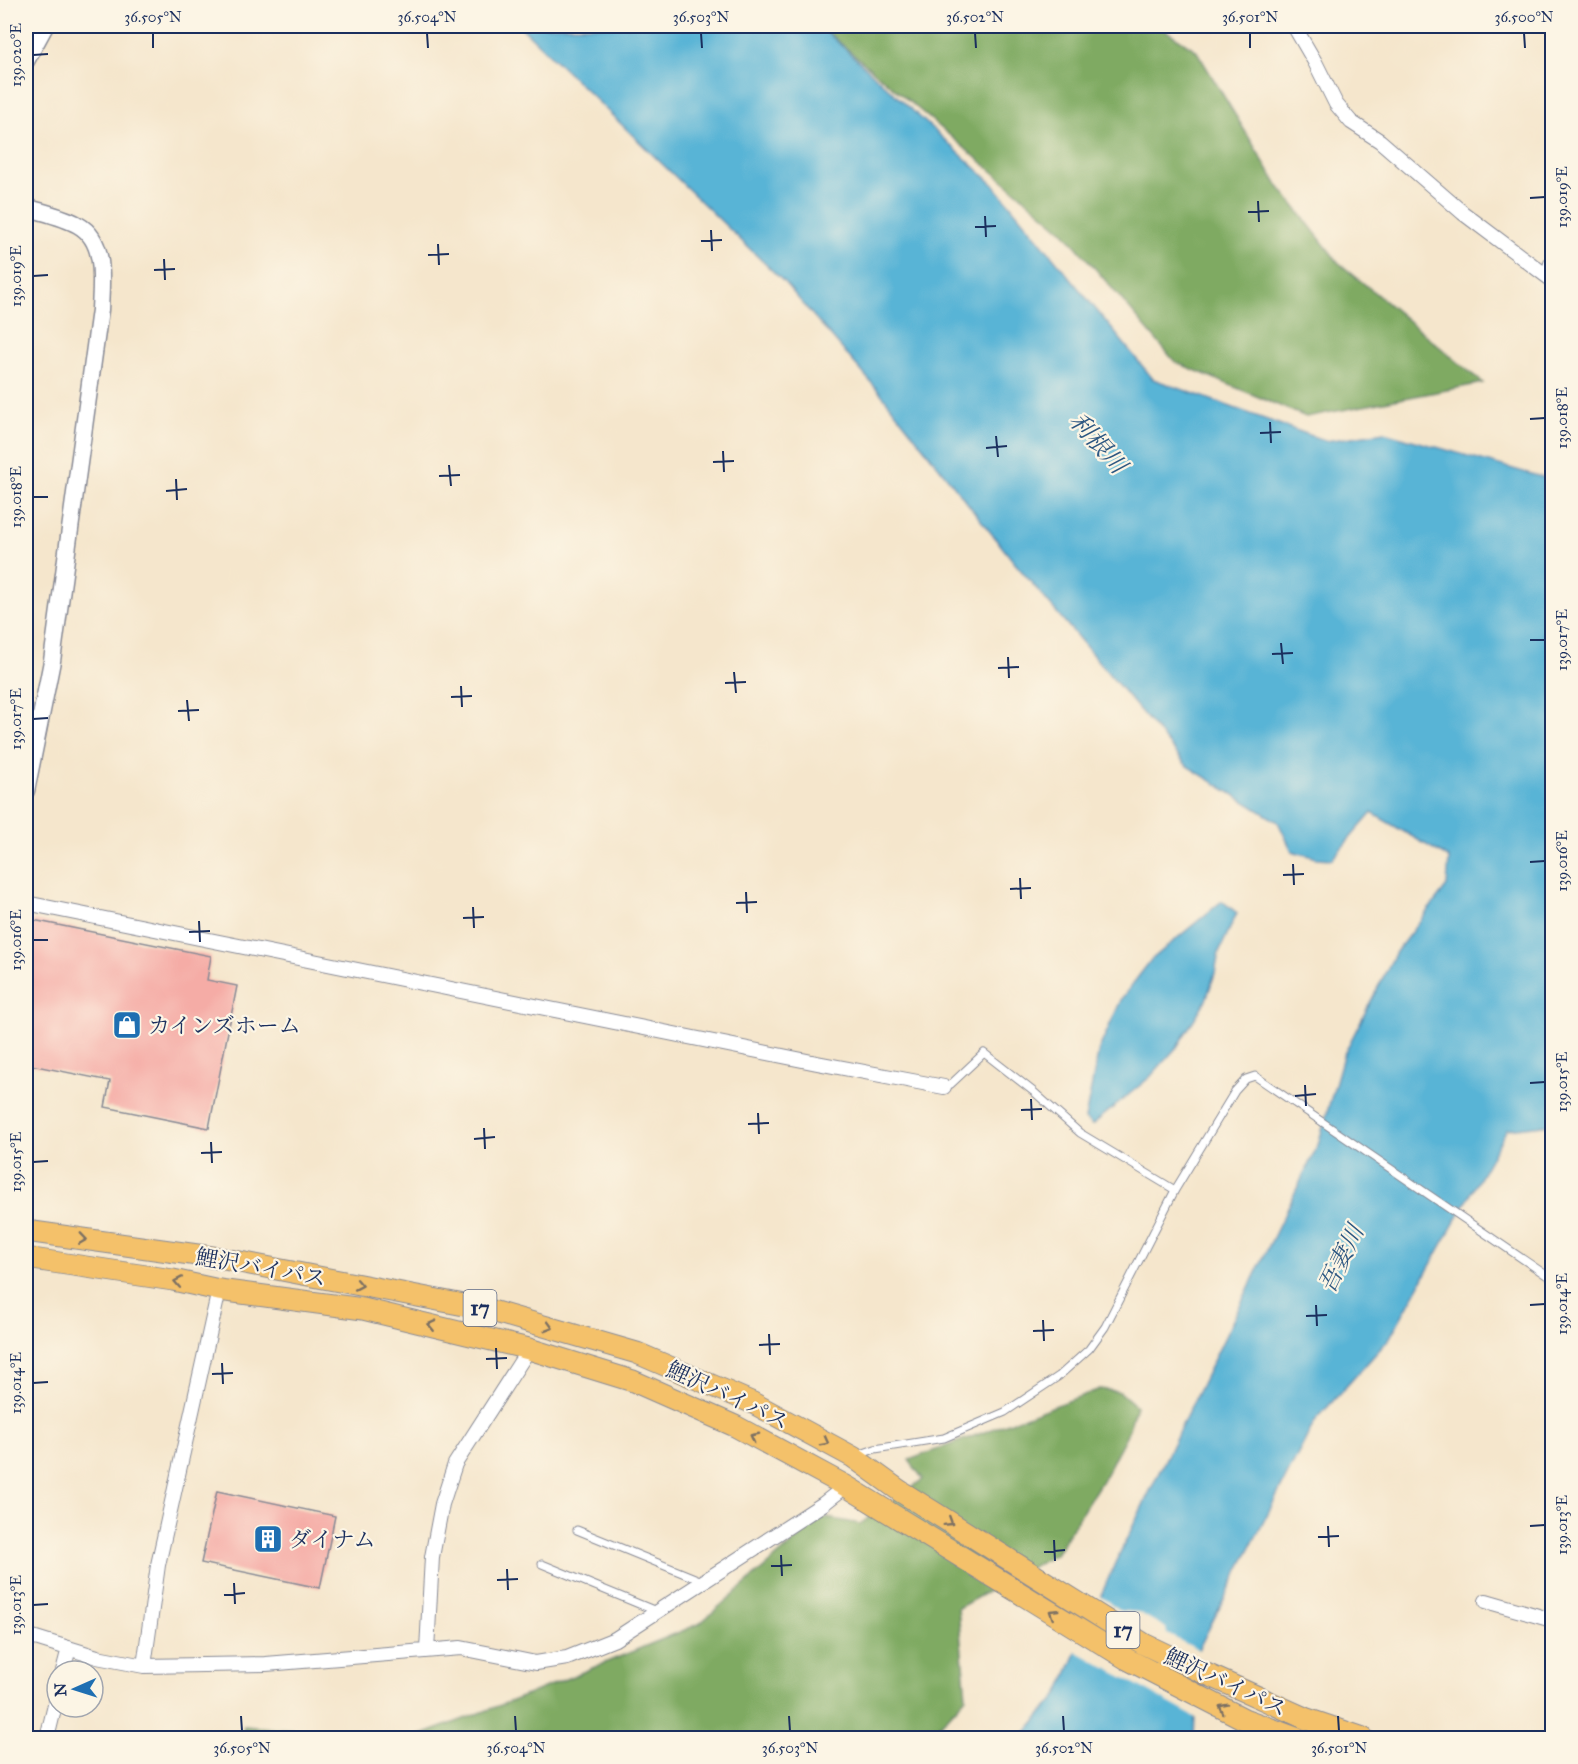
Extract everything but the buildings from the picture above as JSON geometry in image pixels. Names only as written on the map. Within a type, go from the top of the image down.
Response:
[{"type":"highway","name":"鯉沢バイパス","points":[[26,1231],[219,1258],[485,1309],[637,1353],[753,1403],[853,1457],[900,1491],[1144,1644],[1307,1719],[1362,1738]]},
{"type":"highway","name":"鯉沢バイパス","points":[[26,1258],[173,1280],[219,1290],[363,1309],[529,1349],[633,1381],[735,1426],[846,1486],[1127,1659],[1244,1719],[1296,1738]]},
{"type":"street","points":[[26,61],[45,26]]},
{"type":"street","points":[[1294,26],[1315,62],[1335,104],[1351,122],[1380,141],[1463,213],[1550,278]]},
{"type":"street","points":[[26,207],[80,225],[94,240],[102,269],[99,321],[52,662],[26,791]]},
{"type":"street","points":[[1550,278],[1552,261]]},
{"type":"street","points":[[26,903],[805,1061],[944,1087]]},
{"type":"street","points":[[144,1666],[158,1565],[219,1290]]},
{"type":"street","points":[[427,1650],[432,1557],[442,1504],[455,1464],[529,1349]]},
{"type":"street","points":[[26,1635],[98,1657],[144,1666],[266,1664],[461,1648],[536,1663],[567,1658],[615,1639],[823,1504],[846,1486]]},
{"type":"street","points":[[1486,1601],[1552,1620],[1552,1622]]},
{"type":"street","points":[[66,1659],[69,1648]]},
{"type":"street","points":[[47,1738],[52,1719]]},
{"type":"lane","points":[[944,1087],[951,1084],[984,1053],[1034,1092],[1080,1133],[1175,1190]]},
{"type":"lane","points":[[853,1457],[875,1449],[944,1438],[1005,1412],[1059,1377],[1089,1349],[1104,1327],[1175,1190],[1235,1091],[1246,1079],[1255,1076],[1552,1280]]},
{"type":"lane","points":[[577,1530],[704,1582]]},
{"type":"lane","points":[[542,1564],[658,1612]]},
{"type":"green space","points":[[820,26],[1159,26],[1196,50],[1277,184],[1338,262],[1483,383],[1306,417],[1175,362],[1063,231]]},
{"type":"green space","points":[[1100,1389],[1120,1392],[1136,1406],[1128,1432],[1106,1474],[1056,1554],[958,1608],[966,1697],[924,1738],[414,1738],[522,1697],[699,1624],[823,1517],[860,1524],[923,1479],[909,1460]]},
{"type":"green space","points":[[244,1726],[378,1738],[242,1738]]},
{"type":"water","points":[[520,26],[820,26],[993,184],[1153,379],[1326,441],[1384,432],[1552,480],[1552,1124],[1507,1129],[1389,1339],[1315,1421],[1198,1650],[1194,1738],[1021,1738],[1058,1695],[1116,1561],[1318,1145],[1343,1056],[1396,952],[1447,886],[1449,858],[1372,813],[1332,859],[1317,858],[1292,851],[1278,822],[1187,766],[1014,562],[883,396],[784,282]]},
{"type":"water","points":[[1222,901],[1237,913],[1219,952],[1206,1000],[1177,1047],[1150,1077],[1092,1125],[1085,1119],[1099,1049],[1122,998],[1151,960]]},
{"type":"pier","points":[[1098,1595],[1122,1611],[1138,1612],[1166,1628],[1167,1634],[1201,1651],[1198,1719],[1074,1650]]},
{"type":"place","name":"カインズホーム","points":[[127,1025]]},
{"type":"place","name":"ダイナム","points":[[268,1539]]},
{"type":"water label","name":"利根川","points":[[1098,443]]},
{"type":"water label","name":"吾妻川","points":[[1341,1259]]}]
